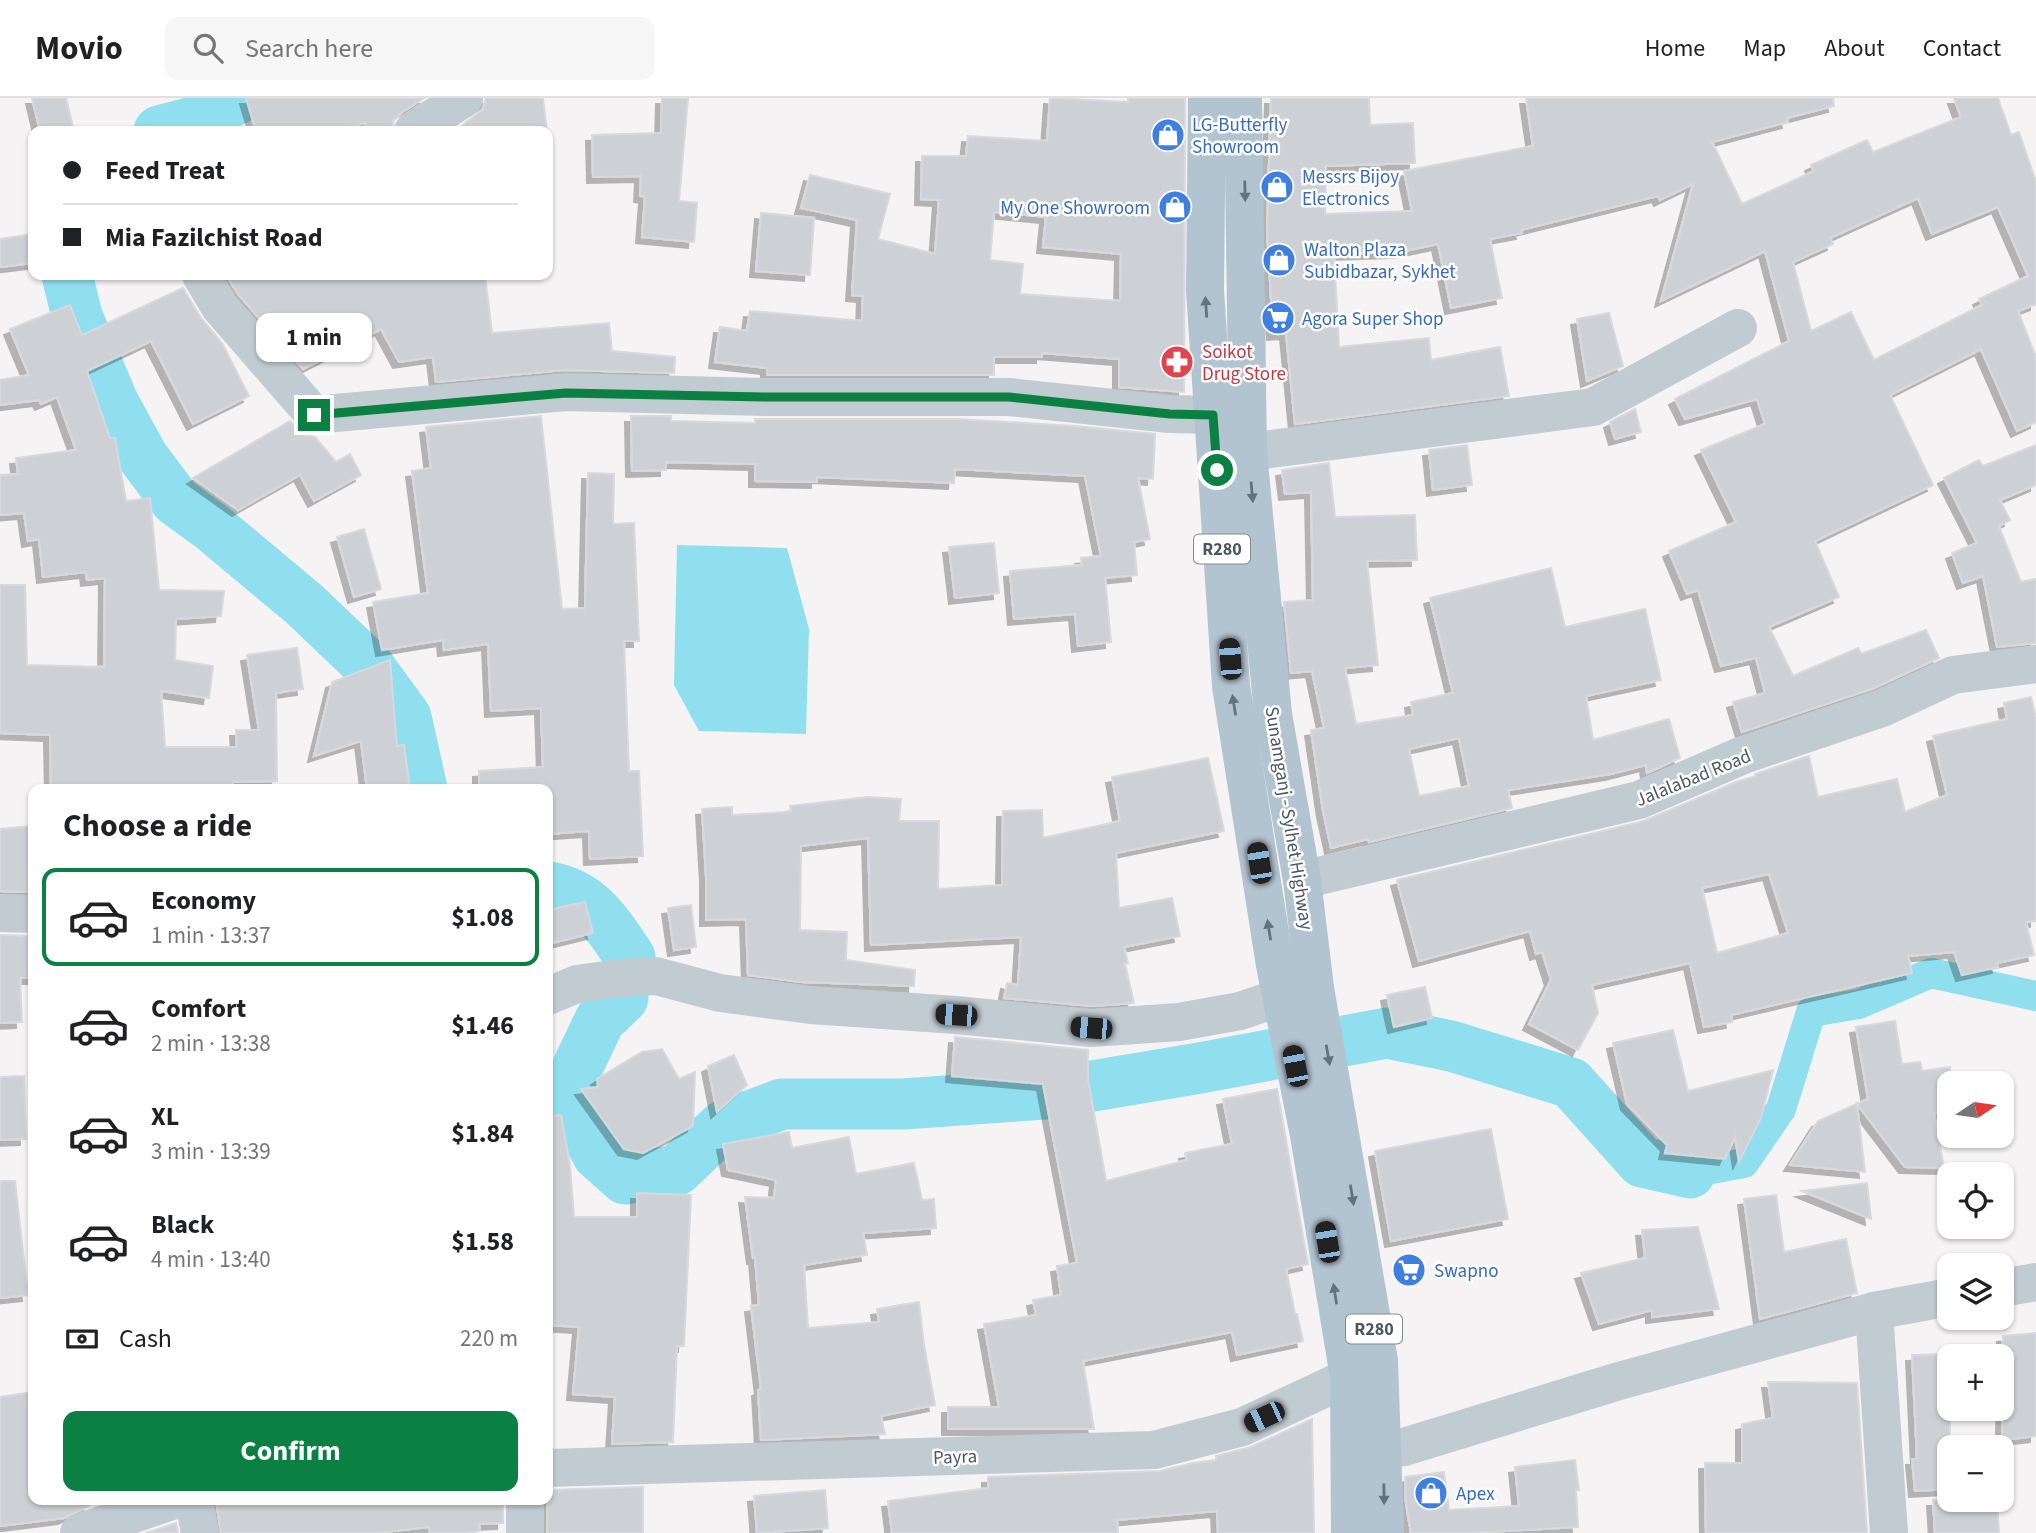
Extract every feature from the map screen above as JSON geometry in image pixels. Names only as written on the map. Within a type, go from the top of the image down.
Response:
[{"type":"main road","name":"Sunamganj - Sylhet Highway","points":[[1207,98],[1205,290],[1231,686],[1298,993],[1325,1131],[1379,1361],[1385,1533]]},
{"type":"main road","name":"Sunamganj - Sylhet Highway","points":[[1243,98],[1248,452],[1273,715],[1302,880],[1298,993]]},
{"type":"main road","name":"Sunamganj - Sylhet Highway","points":[[1325,1131],[1349,1377],[1350,1533]]},
{"type":"street","points":[[421,126],[464,98]]},
{"type":"street","points":[[204,280],[220,307],[314,415],[566,393],[766,397],[1009,397],[1170,414],[1213,415]]},
{"type":"street","points":[[1248,452],[1593,407],[1738,328]]},
{"type":"street","name":"Jalalabad Road","points":[[1302,880],[1639,800],[1743,755],[1882,708],[1953,676],[2036,664]]},
{"type":"street","points":[[0,913],[28,914]]},
{"type":"street","points":[[553,994],[577,984],[656,976],[720,993],[811,1005],[1091,1028],[1179,1022],[1240,1011],[1298,993]]},
{"type":"street","points":[[2014,1286],[2036,1282]]},
{"type":"street","points":[[1384,1450],[1404,1447],[1619,1381],[1874,1311],[1937,1299]]},
{"type":"street","points":[[1874,1311],[1889,1533]]},
{"type":"street","name":"Payra","points":[[553,1468],[1154,1450],[1242,1427],[1349,1377]]},
{"type":"street","points":[[79,1533],[160,1505]]},
{"type":"street","points":[[195,1505],[200,1533]]},
{"type":"street","points":[[525,1505],[525,1533]]},
{"type":"water","points":[[677,545],[787,548],[809,629],[806,734],[699,731],[674,685]]},
{"type":"building","points":[[32,98],[66,98],[73,126],[39,126]]},
{"type":"building","points":[[246,98],[424,98],[401,113],[392,126],[366,126],[365,123],[353,126],[254,126]]},
{"type":"building","points":[[486,98],[543,98],[546,126],[464,126],[483,109]]},
{"type":"building","points":[[662,98],[688,98],[679,201],[697,203],[694,242],[642,237],[645,197],[640,196],[641,176],[593,177],[592,135],[661,133]]},
{"type":"building","points":[[1050,98],[1128,102],[1128,98],[1185,98],[1184,392],[1119,387],[1119,359],[1042,353],[1042,357],[994,357],[994,375],[767,375],[767,368],[715,362],[720,327],[747,331],[750,311],[862,321],[863,296],[852,295],[857,220],[801,208],[810,175],[890,194],[878,239],[935,254],[939,200],[921,199],[922,156],[966,156],[968,136],[1047,141]],"holes":[[[994,212],[1046,217],[1043,247],[1121,254],[1120,301],[1020,294],[1023,264],[990,260]]]},
{"type":"building","points":[[1271,98],[1369,98],[1370,125],[1413,123],[1415,163],[1326,166],[1325,214],[1412,211],[1404,171],[1533,146],[1526,98],[1833,98],[1834,106],[1787,118],[1788,122],[1712,142],[1742,204],[1814,171],[1811,165],[1867,140],[1873,152],[1961,117],[1954,98],[1998,98],[2011,135],[2019,132],[2036,182],[2036,304],[2018,311],[2036,357],[2036,422],[2017,431],[1981,349],[1890,395],[1933,485],[1815,541],[1839,597],[1769,627],[1793,676],[1858,648],[1861,654],[1926,630],[1939,658],[1874,688],[1742,732],[1733,702],[1765,693],[1756,658],[1721,666],[1698,590],[1687,594],[1669,551],[1736,522],[1701,450],[1765,424],[1757,399],[1685,419],[1675,399],[1789,341],[1765,251],[1661,301],[1693,184],[1660,200],[1658,196],[1521,230],[1522,233],[1490,239],[1502,298],[1451,308],[1438,244],[1400,252],[1334,254],[1339,347],[1429,338],[1431,360],[1500,347],[1509,396],[1295,424],[1286,333],[1273,334],[1267,229]],"holes":[[[1918,198],[1932,234],[1998,207],[2028,276],[1979,299],[1982,305],[1874,360],[1851,312],[1811,331],[1793,262],[1833,244],[1830,238]]]},
{"type":"building","points":[[761,213],[814,218],[810,275],[756,271]]},
{"type":"building","points":[[28,235],[28,264],[0,267],[0,239]]},
{"type":"building","points":[[229,280],[486,280],[492,333],[609,323],[612,351],[675,357],[674,373],[564,370],[436,382],[433,357],[399,362],[381,329],[303,369],[238,294]]},
{"type":"building","points":[[183,288],[201,318],[222,343],[249,396],[193,424],[151,341],[87,371],[110,438],[115,438],[126,501],[150,498],[159,590],[224,591],[221,616],[176,619],[175,660],[213,666],[209,698],[161,691],[165,747],[237,747],[236,730],[259,730],[247,655],[297,648],[303,689],[276,693],[277,781],[233,784],[51,784],[50,735],[0,733],[0,585],[25,585],[27,665],[104,667],[105,578],[87,580],[86,572],[43,577],[39,539],[28,541],[24,513],[0,515],[0,475],[18,474],[16,458],[76,450],[57,397],[41,404],[39,400],[0,405],[0,380],[29,375],[10,329],[70,305],[82,335]]},
{"type":"building","points":[[1609,313],[1623,366],[1587,381],[1577,319]]},
{"type":"building","points":[[1635,409],[1641,432],[1615,439],[1610,422]]},
{"type":"building","points":[[541,416],[562,609],[585,608],[588,473],[614,474],[613,524],[634,523],[639,641],[624,641],[629,771],[639,771],[643,856],[590,859],[589,831],[553,834],[553,784],[479,784],[479,771],[543,767],[541,708],[491,711],[488,644],[444,650],[443,640],[382,650],[373,602],[428,593],[412,471],[431,468],[426,427]]},
{"type":"building","points":[[631,416],[671,416],[671,421],[755,423],[755,419],[957,419],[1155,434],[1153,479],[1138,478],[1150,539],[1134,542],[1137,575],[1105,578],[1111,642],[1078,646],[1075,614],[1014,619],[1010,571],[1082,565],[1081,558],[1101,556],[1085,476],[955,469],[954,483],[817,477],[817,482],[755,481],[755,464],[666,462],[666,470],[632,471]]},
{"type":"building","points":[[290,421],[305,435],[315,437],[336,462],[350,454],[361,475],[314,501],[300,475],[238,510],[193,478]]},
{"type":"building","points":[[1467,445],[1472,485],[1433,490],[1429,450]]},
{"type":"building","points":[[2036,445],[2036,485],[2000,500],[2010,520],[1999,526],[2021,582],[2036,579],[2036,643],[1997,647],[1983,576],[1963,583],[1952,553],[1977,543],[1944,478],[1979,460],[1983,466]]},
{"type":"building","points":[[1329,463],[1335,517],[1415,515],[1417,560],[1367,561],[1378,665],[1345,668],[1356,724],[1413,715],[1411,702],[1453,693],[1430,598],[1551,568],[1565,627],[1645,609],[1661,680],[1586,696],[1593,740],[1669,719],[1680,758],[1647,773],[1646,765],[1611,774],[1508,790],[1512,808],[1369,842],[1368,839],[1331,848],[1311,730],[1324,728],[1312,671],[1291,673],[1284,602],[1313,600],[1311,492],[1285,494],[1282,470]],"holes":[[[1459,738],[1469,786],[1419,796],[1409,749]]]},
{"type":"building","points":[[364,529],[381,589],[354,597],[337,537]]},
{"type":"building","points":[[994,543],[999,593],[955,598],[949,547]]},
{"type":"building","points":[[390,660],[397,746],[404,745],[409,784],[366,784],[361,741],[314,756],[332,682]]},
{"type":"building","points":[[2031,697],[2036,718],[2036,921],[2026,922],[2034,955],[1997,963],[1998,967],[1962,975],[1954,952],[1908,956],[1912,973],[1731,1015],[1732,1022],[1704,1027],[1690,963],[1592,985],[1598,1013],[1578,1050],[1529,1024],[1551,980],[1542,952],[1536,954],[1530,931],[1419,961],[1397,880],[1644,821],[1756,776],[1755,774],[1809,756],[1818,797],[1897,779],[1905,812],[1947,795],[1933,736],[2007,719],[2004,703]],"holes":[[[1769,874],[1788,933],[1717,953],[1702,888]]]},
{"type":"building","points":[[1208,758],[1224,831],[1116,853],[1119,908],[1172,898],[1180,936],[1124,947],[1134,1003],[1091,1006],[1004,998],[1007,983],[1018,985],[1021,937],[871,945],[868,838],[801,846],[800,930],[847,932],[846,960],[915,970],[914,986],[801,982],[748,975],[746,919],[706,920],[702,809],[732,807],[732,815],[791,812],[790,806],[867,797],[901,799],[899,821],[939,821],[938,889],[1002,885],[1003,811],[1042,810],[1043,838],[1120,821],[1112,777]]},
{"type":"building","points":[[28,826],[28,892],[0,891],[0,829]]},
{"type":"building","points":[[585,902],[593,933],[553,943],[553,909]]},
{"type":"building","points":[[691,905],[696,947],[674,950],[668,908]]},
{"type":"building","points":[[0,935],[28,936],[28,978],[20,978],[22,1022],[0,1023]]},
{"type":"building","points":[[1425,987],[1432,1018],[1394,1027],[1387,995]]},
{"type":"building","points":[[1895,1021],[1902,1064],[1920,1062],[1922,1071],[1950,1067],[1950,1071],[1937,1071],[1937,1114],[1934,1113],[1937,1148],[1940,1148],[1943,1162],[1937,1162],[1937,1168],[1905,1167],[1857,1104],[1865,1172],[1790,1165],[1818,1121],[1868,1099],[1856,1027]]},
{"type":"building","points":[[1673,1030],[1688,1091],[1773,1070],[1761,1118],[1739,1162],[1735,1137],[1725,1159],[1665,1153],[1667,1145],[1627,1104],[1613,1043]]},
{"type":"building","points":[[955,1037],[1088,1050],[1088,1079],[1106,1181],[1187,1160],[1185,1153],[1232,1144],[1223,1099],[1277,1089],[1308,1264],[1286,1269],[1303,1341],[1237,1355],[1232,1332],[1083,1361],[1094,1429],[948,1429],[948,1407],[999,1407],[984,1324],[1036,1315],[1033,1300],[1061,1295],[1057,1266],[1077,1263],[1043,1084],[952,1076]]},
{"type":"building","points":[[662,1049],[679,1079],[695,1072],[693,1126],[643,1153],[624,1149],[581,1089],[598,1087],[597,1079],[642,1052]]},
{"type":"building","points":[[734,1055],[747,1085],[717,1112],[708,1066]]},
{"type":"building","points":[[24,1076],[26,1139],[0,1140],[0,1077]]},
{"type":"building","points":[[561,1115],[570,1165],[574,1217],[637,1217],[637,1193],[691,1195],[684,1346],[677,1346],[673,1442],[612,1444],[615,1397],[573,1394],[579,1327],[553,1325],[553,1116]]},
{"type":"building","points":[[1491,1129],[1508,1219],[1391,1241],[1375,1151]]},
{"type":"building","points":[[789,1132],[792,1148],[849,1137],[856,1174],[914,1163],[922,1200],[934,1199],[936,1228],[863,1233],[867,1255],[804,1265],[808,1328],[879,1322],[877,1309],[919,1302],[935,1405],[881,1416],[885,1434],[761,1440],[758,1390],[761,1389],[751,1306],[759,1305],[755,1257],[753,1258],[745,1197],[774,1198],[776,1180],[728,1170],[723,1144]]},
{"type":"building","points":[[0,1181],[15,1181],[28,1295],[0,1298]]},
{"type":"building","points":[[1867,1183],[1871,1219],[1802,1191]]},
{"type":"building","points":[[1776,1195],[1784,1252],[1846,1239],[1857,1293],[1760,1319],[1744,1199]]},
{"type":"building","points":[[1698,1227],[1719,1309],[1652,1317],[1652,1310],[1599,1324],[1581,1273],[1645,1258],[1642,1230]]},
{"type":"building","points":[[2036,1333],[2036,1436],[2014,1439],[2014,1435],[2002,1435],[2002,1421],[2014,1421],[2014,1344],[2003,1344],[2003,1336]]},
{"type":"building","points":[[1937,1354],[1937,1421],[1950,1421],[1950,1435],[1937,1435],[1937,1490],[1915,1491],[1912,1459],[1917,1459],[1912,1355]]},
{"type":"building","points":[[1768,1382],[1857,1383],[1867,1533],[1706,1533],[1705,1463],[1742,1463],[1742,1424],[1773,1418]]},
{"type":"building","points":[[28,1393],[28,1505],[89,1506],[64,1518],[0,1526],[0,1397]]},
{"type":"building","points":[[1312,1419],[1314,1533],[1218,1533],[1217,1511],[1117,1520],[1118,1533],[892,1533],[888,1501],[988,1488],[988,1477],[1160,1471],[1216,1460],[1216,1456],[1251,1447]]},
{"type":"building","points":[[1575,1460],[1579,1490],[1576,1490],[1578,1527],[1411,1533],[1405,1477],[1444,1472],[1449,1510],[1519,1506],[1515,1467]]},
{"type":"building","points":[[643,1487],[643,1533],[547,1533],[548,1505],[553,1505],[553,1490]]},
{"type":"building","points":[[825,1490],[828,1528],[757,1533],[754,1496]]},
{"type":"building","points":[[1933,1500],[1937,1500],[1937,1512],[1998,1512],[1999,1533],[1935,1533]]},
{"type":"building","points":[[217,1505],[503,1505],[503,1523],[479,1524],[480,1531],[464,1533],[430,1533],[429,1527],[375,1533],[221,1533]]},
{"type":"building","points":[[176,1523],[178,1533],[146,1533]]},
{"type":"waterway","points":[[178,126],[190,123],[239,98]]},
{"type":"waterway","points":[[68,280],[77,316],[113,402],[143,457],[176,501],[213,528],[304,604],[368,665],[406,717],[421,784]]},
{"type":"waterway","points":[[553,888],[576,896],[596,912],[630,957]]},
{"type":"waterway","points":[[1690,1173],[1744,1163],[1781,1109],[1811,1012],[1859,1004],[1931,973],[2036,996]]},
{"type":"waterway","points":[[623,998],[600,1020],[577,1068],[575,1114],[598,1155],[625,1179],[677,1170],[723,1126],[782,1104],[903,1104],[1045,1094],[1387,1033],[1451,1046],[1571,1083],[1642,1162],[1690,1173]]},
{"type":"place","name":"LG-Butterfly Showroom","points":[[1168,135]]},
{"type":"place","name":"Messrs Bijoy Electronics","points":[[1277,187]]},
{"type":"place","name":"My One Showroom","points":[[1175,207]]},
{"type":"place","name":"Walton Plaza Subidbazar, Sykhet","points":[[1279,260]]},
{"type":"place","name":"Agora Super Shop","points":[[1278,318]]},
{"type":"place","name":"Soikot Drug Store","points":[[1177,362]]},
{"type":"place","name":"Swapno","points":[[1409,1270]]},
{"type":"place","name":"Apex","points":[[1431,1493]]},
{"type":"route","points":[[314,415],[566,393],[766,397],[1009,397],[1170,414],[1213,415],[1217,470]]}]
